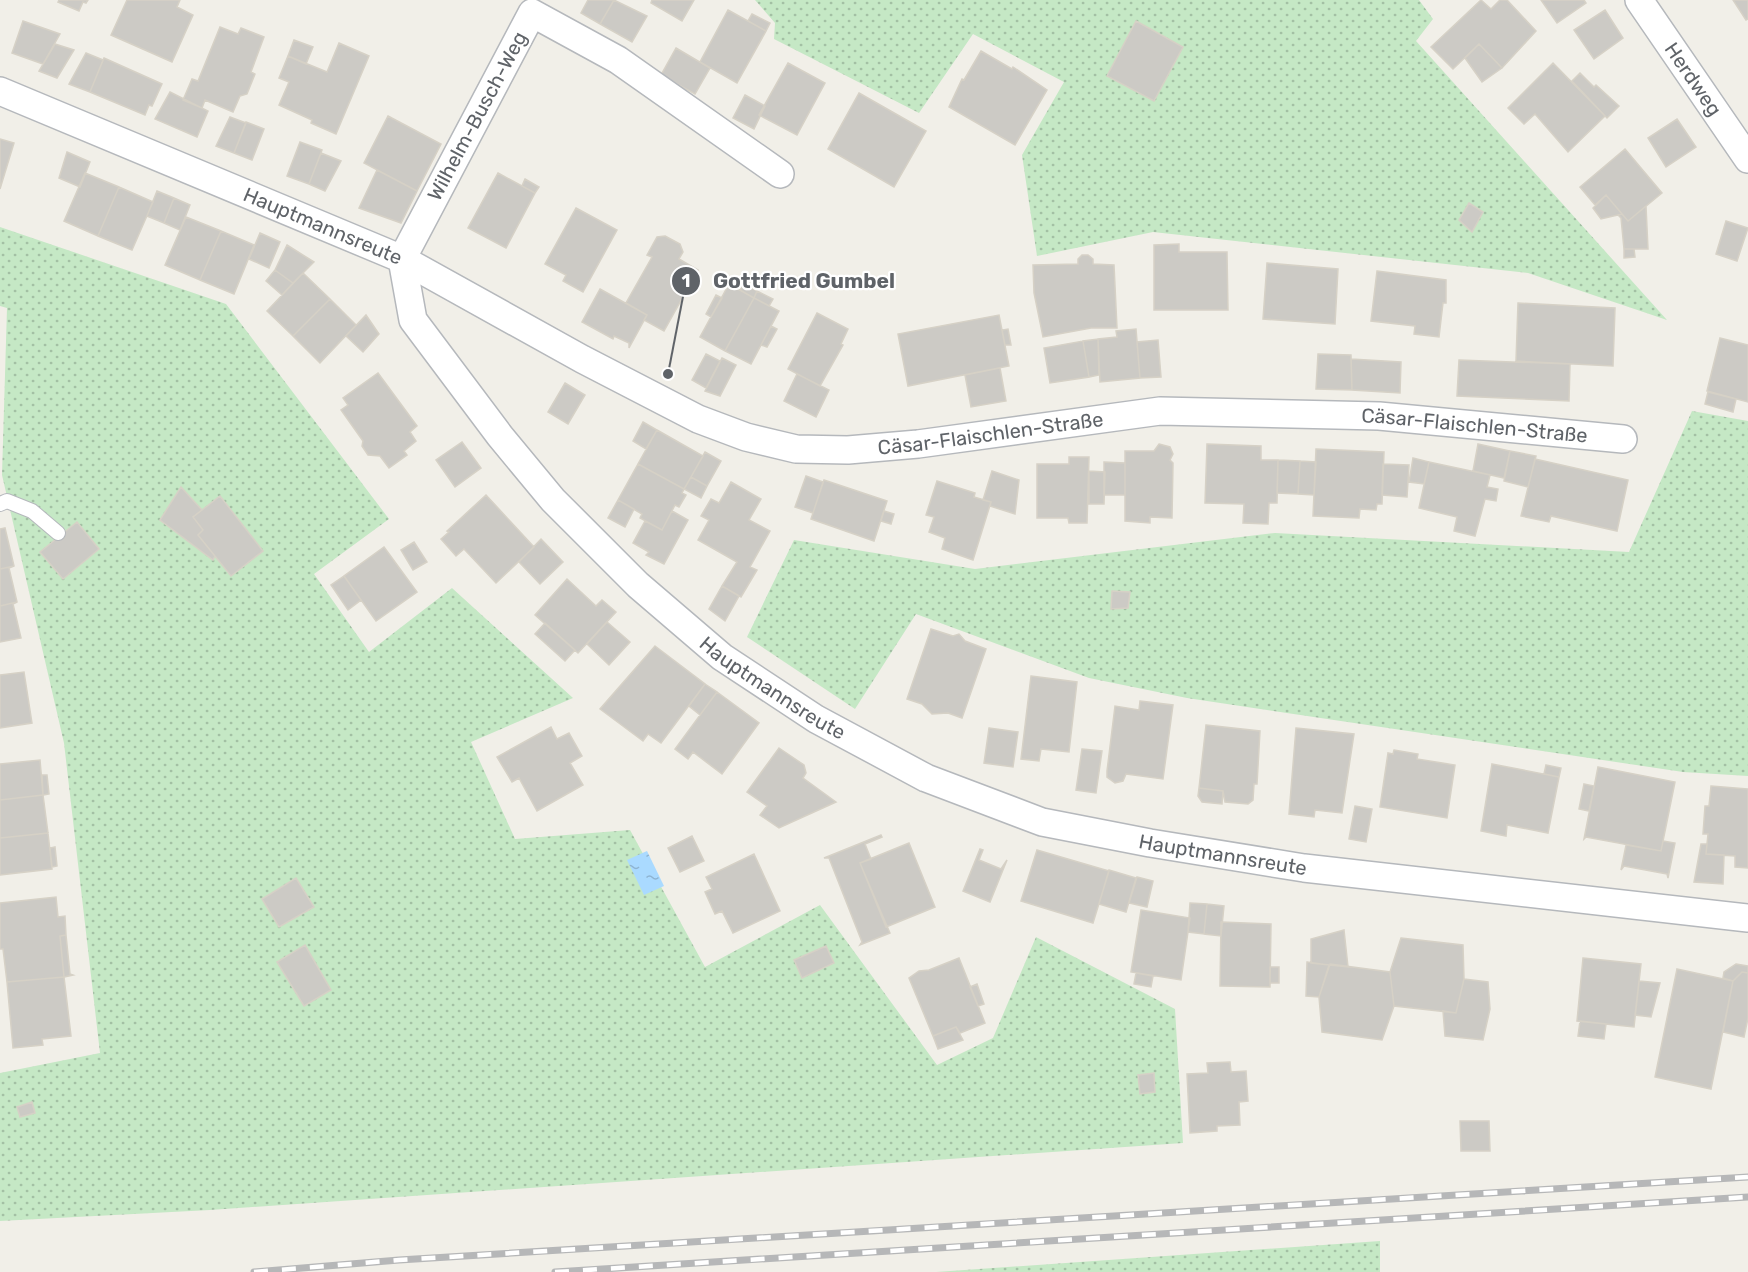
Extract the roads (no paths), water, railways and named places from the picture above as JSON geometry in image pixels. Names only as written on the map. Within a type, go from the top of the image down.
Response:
[{"type":"street","name":"Herdweg","points":[[1640,0],[1747,153]]},
{"type":"street","name":"Wilhelm-Busch-Weg","points":[[402,259],[532,13],[618,60],[780,174]]},
{"type":"street","name":"Hauptmannsreute","points":[[0,91],[402,259],[413,320],[500,436],[553,500],[630,576],[722,657],[816,719],[927,778],[1042,822],[1149,843],[1304,868],[1748,918]]},
{"type":"street","name":"Cäsar-Flaischlen-Straße","points":[[402,259],[582,359],[698,419],[746,437],[796,449],[848,450],[918,444],[1160,411],[1379,416],[1623,439]]},
{"type":"lane","points":[[0,504],[7,501],[32,511],[58,533]]},
{"type":"water","points":[[647,851],[664,886],[644,895],[627,860]]},
{"type":"railway","points":[[254,1272],[399,1260],[1748,1177]]},
{"type":"railway","points":[[555,1272],[1748,1197]]},
{"type":"place","name":"Gottfried Gumbel","points":[[668,374]]}]
